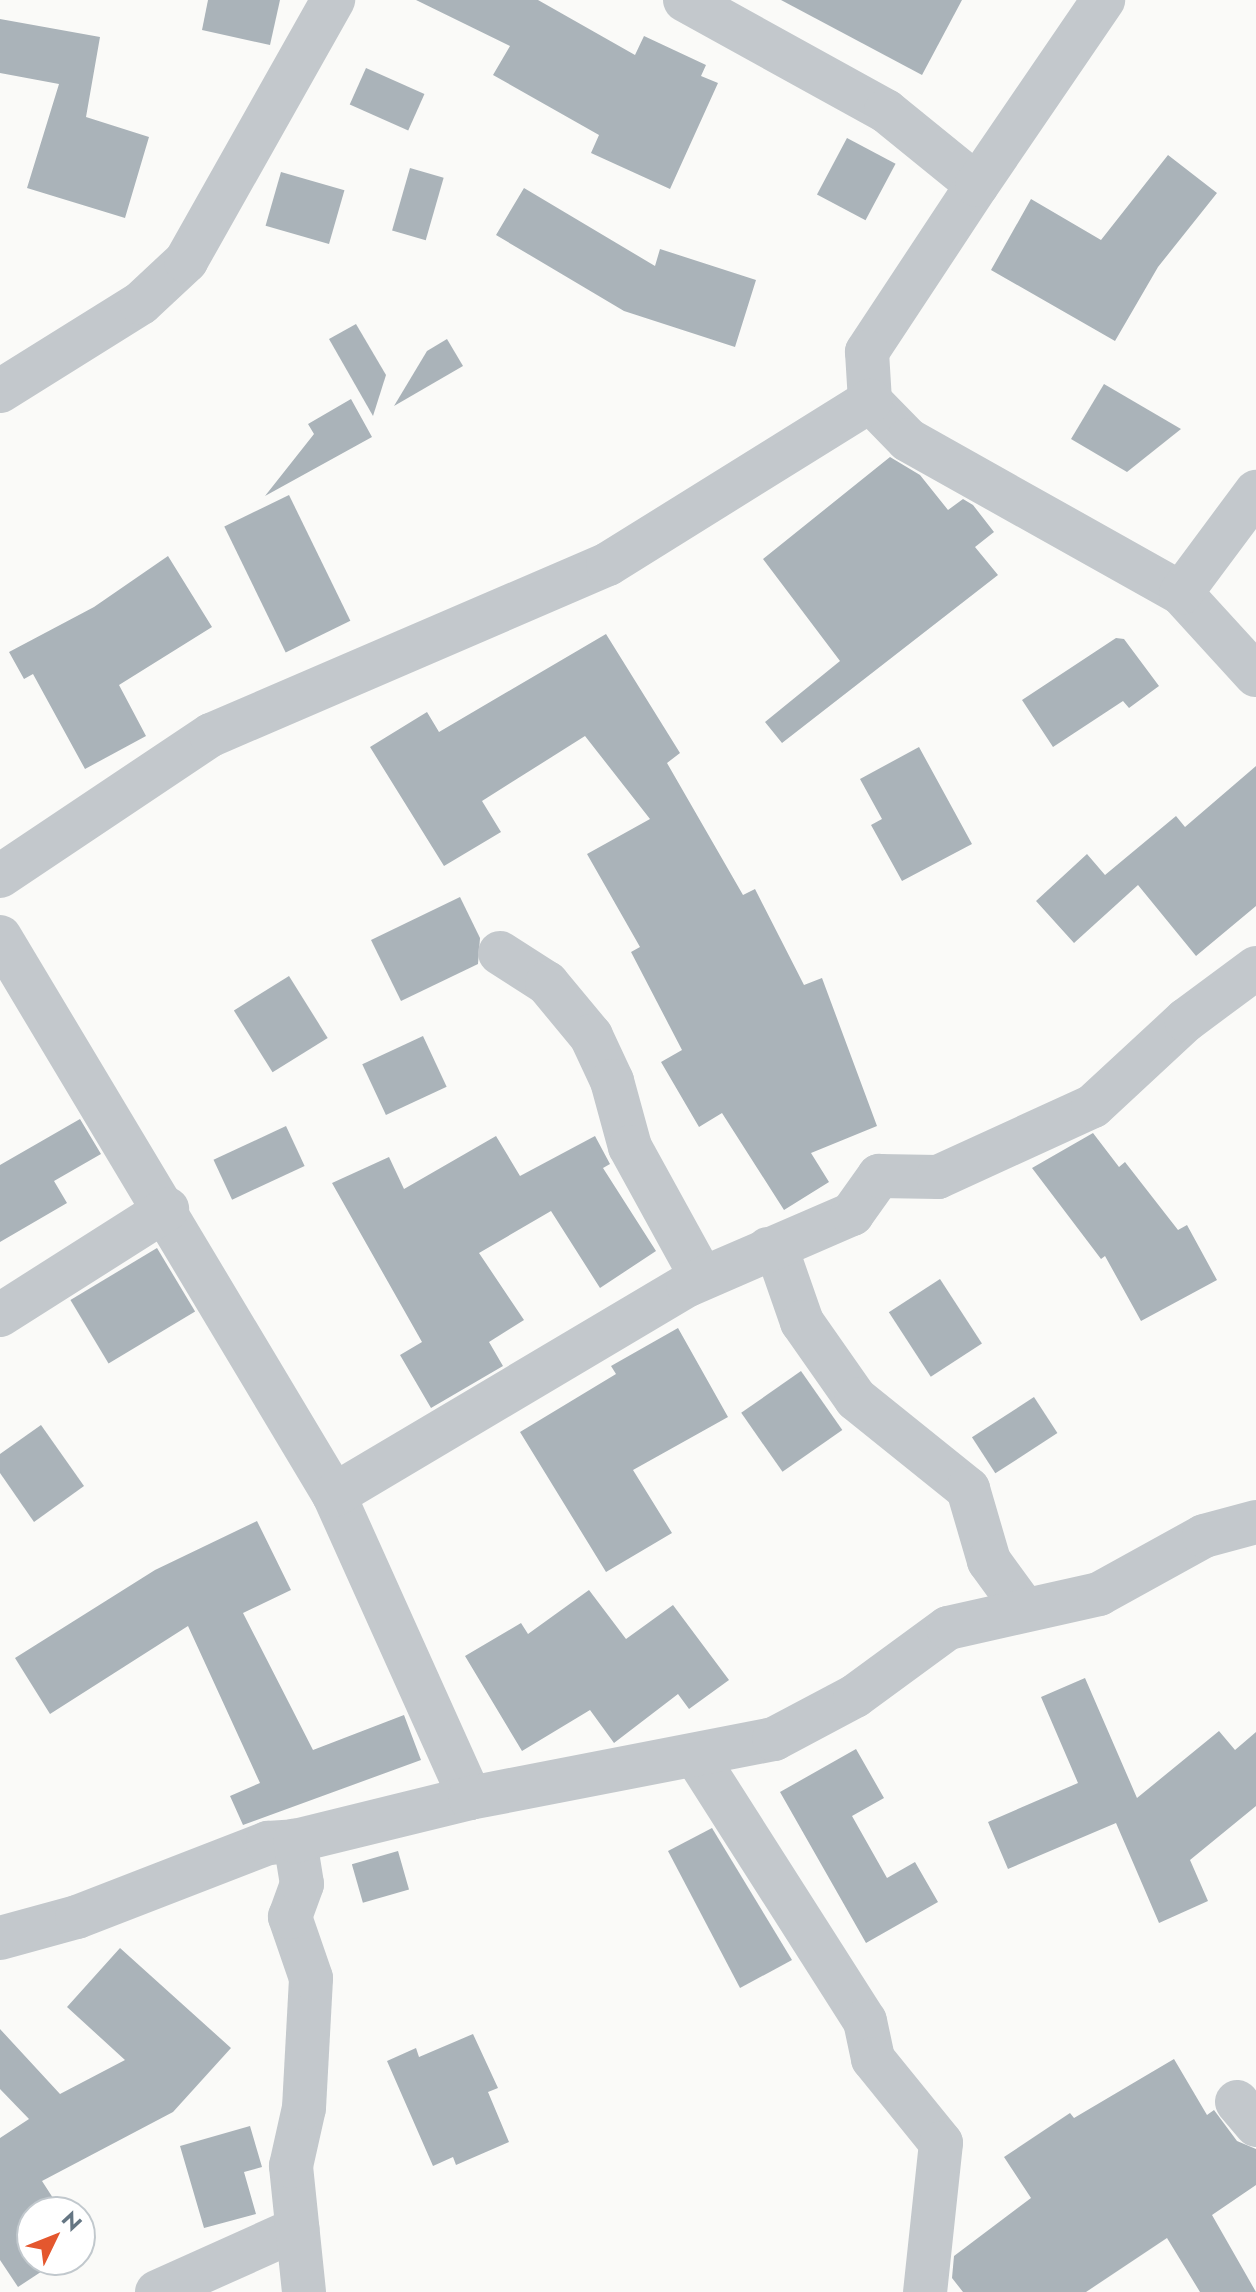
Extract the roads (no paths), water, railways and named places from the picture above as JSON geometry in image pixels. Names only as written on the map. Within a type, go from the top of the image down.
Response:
[{"type":"street","points":[[0,391],[141,303],[186,261],[333,0]]},
{"type":"street","points":[[685,0],[886,111],[977,185]]},
{"type":"street","points":[[1103,0],[867,352],[870,401],[908,440],[1181,593],[1256,675]]},
{"type":"street","points":[[0,876],[211,735],[608,564],[870,401]]},
{"type":"street","points":[[1181,593],[1256,492]]},
{"type":"street","points":[[0,937],[167,1209],[334,1495],[470,1798]]},
{"type":"street","points":[[500,953],[547,983],[591,1036],[612,1081],[630,1147],[702,1278]]},
{"type":"street","points":[[334,1495],[702,1278],[852,1214],[879,1176],[938,1177],[1093,1106],[1186,1020],[1256,968]]},
{"type":"street","points":[[0,1315],[167,1209]]},
{"type":"street","points":[[768,1249],[779,1256],[802,1322],[856,1399],[968,1489],[989,1561],[1024,1609]]},
{"type":"street","points":[[0,1938],[77,1917],[268,1843],[295,1841],[470,1798],[696,1756],[807,1725],[948,1628],[1099,1594],[1204,1536],[1256,1522]]},
{"type":"street","points":[[696,1756],[865,2021],[873,2059],[941,2143],[925,2292]]},
{"type":"street","points":[[295,1841],[302,1884],[290,1917],[311,1978],[304,2108],[291,2166],[304,2292]]},
{"type":"street","points":[[157,2292],[297,2229]]}]
